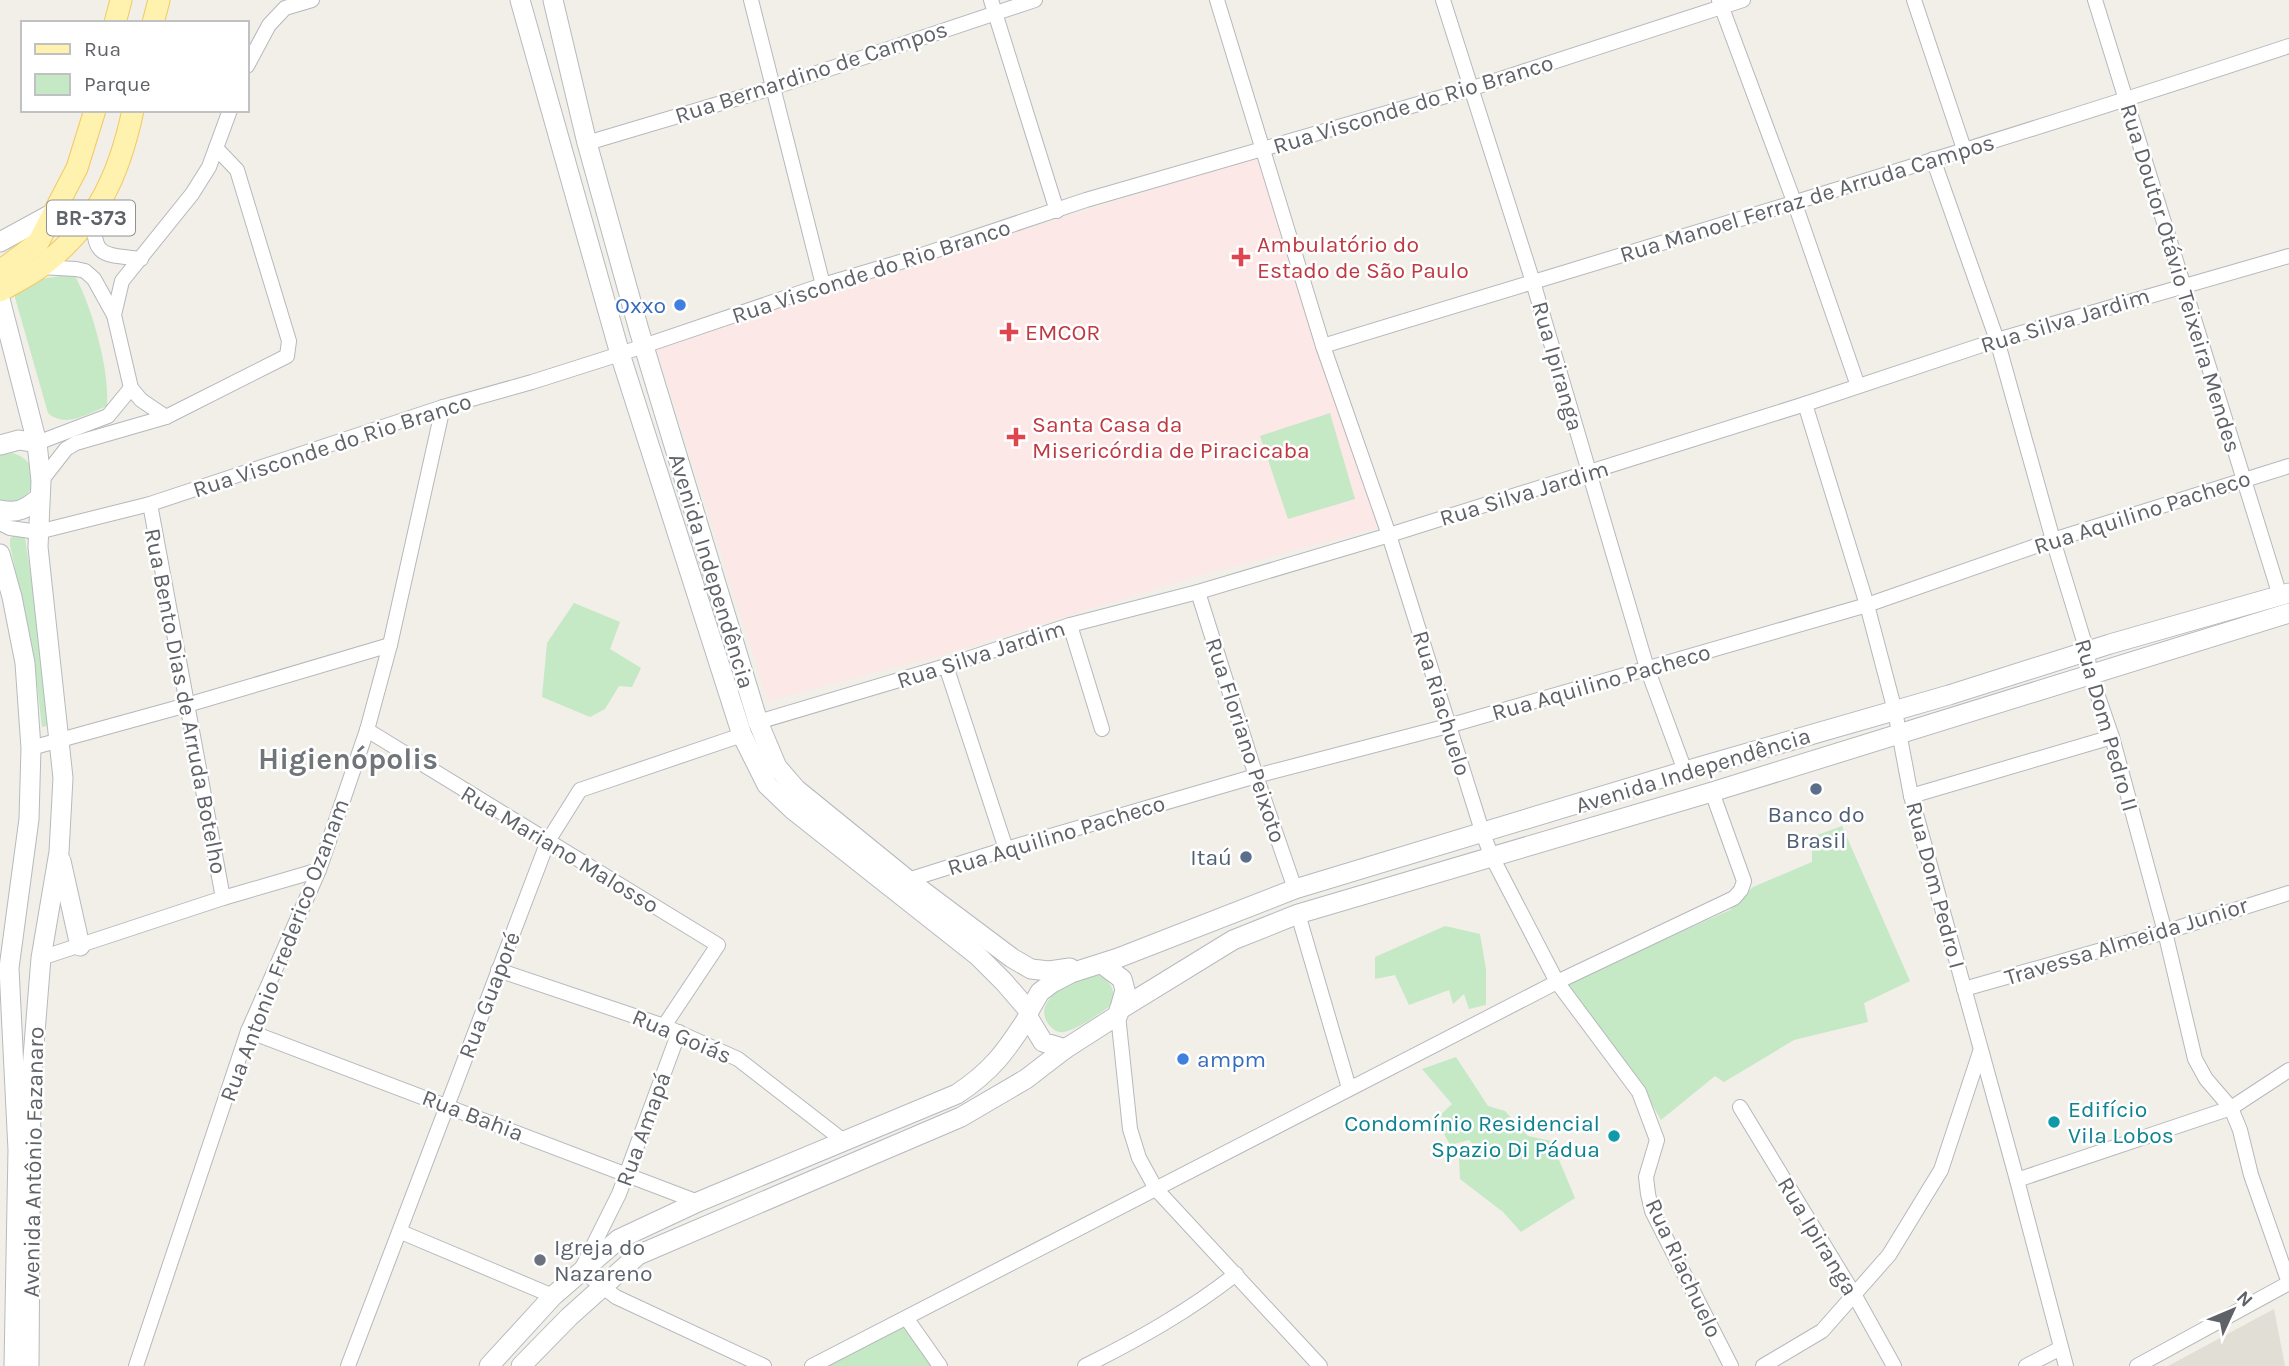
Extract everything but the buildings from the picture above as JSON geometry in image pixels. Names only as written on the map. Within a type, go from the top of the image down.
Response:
[{"type":"main road","points":[[116,21],[121,0]]},
{"type":"main road","points":[[154,21],[159,0]]},
{"type":"main road","name":"Avenida Independência","points":[[520,0],[620,354],[742,735],[767,785],[792,809],[978,956],[1004,982],[1029,1014]]},
{"type":"main road","name":"Avenida Independência","points":[[552,0],[587,143],[644,344],[758,722],[777,767],[796,789],[908,880],[1012,958],[1031,969],[1049,971],[1097,965],[1295,889],[1685,771],[1895,711],[2087,651],[2287,606]]},
{"type":"main road","name":"BR-373","points":[[0,271],[38,243],[77,167],[93,112]]},
{"type":"main road","name":"BR-373","points":[[0,291],[40,267],[68,244],[94,215],[110,186],[124,150],[133,112]]},
{"type":"main road","points":[[0,242],[55,212]]},
{"type":"main road","points":[[0,299],[37,443],[40,489],[38,532],[64,778],[59,852],[80,946]]},
{"type":"main road","points":[[0,445],[19,440],[37,443]]},
{"type":"main road","points":[[0,510],[12,513],[23,510],[40,489]]},
{"type":"main road","name":"Avenida Antônio Fazanaro","points":[[0,554],[25,663],[31,748],[29,819],[5,970],[18,1150],[14,1366]]},
{"type":"main road","name":"Avenida Independência","points":[[1119,1013],[1233,940],[1298,914],[1712,792],[2090,673],[2287,606]]},
{"type":"main road","name":"Avenida Antônio Fazanaro","points":[[29,1366],[31,1082],[41,958],[59,852]]},
{"type":"main road","points":[[5,970],[41,958]]},
{"type":"main road","points":[[492,1365],[553,1296],[619,1239],[698,1202],[957,1094],[982,1078],[1004,1054],[1040,992],[1052,982],[1097,965],[1122,979],[1125,990],[1119,1013],[1026,1079],[961,1117],[638,1255],[519,1366]]},
{"type":"main road","points":[[1029,1014],[1043,1042],[1065,1049]]},
{"type":"main road","points":[[519,1366],[526,1349],[557,1316],[558,1308],[553,1296]]},
{"type":"street","points":[[248,64],[270,25],[285,8],[312,0]]},
{"type":"street","points":[[751,0],[823,285]]},
{"type":"street","name":"Rua Bernardino de Campos","points":[[587,143],[772,88],[993,6],[1035,0]]},
{"type":"street","name":"Rua Riachuelo","points":[[1217,0],[1324,346],[1389,535],[1483,834],[1492,857],[1557,982],[1639,1092],[1657,1140],[1646,1177],[1652,1211],[1731,1366]]},
{"type":"street","name":"Rua Ipiranga","points":[[1443,0],[1533,282],[1647,668],[1685,771]]},
{"type":"street","name":"Rua Visconde do Rio Branco","points":[[0,523],[10,528],[38,532],[150,504],[443,407],[620,354],[1086,200],[1470,89],[1720,3],[1743,0]]},
{"type":"street","points":[[1914,0],[1964,149]]},
{"type":"street","name":"Rua Doutor Otávio Teixeira Mendes","points":[[2095,0],[2244,480],[2287,606]]},
{"type":"street","points":[[1720,3],[1795,204],[1858,386]]},
{"type":"street","points":[[993,6],[1057,211]]},
{"type":"street","name":"Rua Manoel Ferraz de Arruda Campos","points":[[1324,346],[1795,204],[2289,46]]},
{"type":"street","points":[[114,315],[122,281],[192,194],[209,167],[229,112]]},
{"type":"street","points":[[40,489],[65,449],[76,443],[166,417],[287,356],[289,341],[237,170],[216,148]]},
{"type":"street","name":"Rua Dom Pedro II","points":[[1933,159],[1997,340],[2087,651],[2090,673],[2112,737],[2165,932],[2195,1059],[2206,1079],[2231,1108],[2289,1283]]},
{"type":"street","points":[[94,215],[93,240],[100,250],[112,255],[141,259]]},
{"type":"street","name":"Rua Silva Jardim","points":[[758,722],[946,666],[1070,625],[1198,592],[1389,535],[1805,404],[1997,340],[2289,256]]},
{"type":"street","points":[[40,267],[85,271],[94,279],[114,315],[131,388],[141,400],[166,417]]},
{"type":"street","points":[[37,443],[108,416],[131,388]]},
{"type":"street","name":"Rua Dom Pedro I","points":[[1805,404],[1867,605],[1895,711],[1912,796],[2066,1366]]},
{"type":"street","name":"Rua Antonio Frederico Ozanam","points":[[136,1366],[248,1031],[319,870],[367,730],[390,645],[443,407]]},
{"type":"street","name":"Rua Aquilino Pacheco","points":[[908,880],[1256,776],[1448,726],[1867,605],[2053,540],[2289,466]]},
{"type":"street","name":"Rua Bento Dias de Arruda Botelho","points":[[150,504],[223,898]]},
{"type":"street","name":"Rua Floriano Peixoto","points":[[1198,592],[1295,889]]},
{"type":"street","points":[[1070,625],[1102,729]]},
{"type":"street","points":[[31,748],[390,645]]},
{"type":"street","points":[[946,666],[1006,849]]},
{"type":"street","name":"Rua Mariano Malosso","points":[[367,730],[718,945],[664,1026]]},
{"type":"street","name":"Rua Guaporé","points":[[348,1366],[548,841],[580,790],[742,735]]},
{"type":"street","points":[[1912,796],[2112,737]]},
{"type":"street","points":[[812,1366],[908,1319],[1557,982],[1734,898],[1744,881],[1712,792]]},
{"type":"street","points":[[41,958],[223,898],[319,870]]},
{"type":"street","name":"Travessa Almeida Junior","points":[[1964,989],[2165,932],[2289,893]]},
{"type":"street","points":[[1298,914],[1349,1088]]},
{"type":"street","name":"Rua Goiás","points":[[498,970],[664,1026],[738,1059],[845,1142]]},
{"type":"street","points":[[1119,1013],[1129,1129],[1139,1158],[1156,1189],[1320,1366]]},
{"type":"street","name":"Rua Bahia","points":[[248,1031],[698,1202]]},
{"type":"street","name":"Rua Amapá","points":[[582,1270],[627,1173],[679,1032]]},
{"type":"street","points":[[1763,1366],[1822,1331],[1889,1255],[1934,1184],[1964,1106],[1980,1052]]},
{"type":"street","points":[[2017,1180],[2231,1108],[2289,1070]]},
{"type":"street","points":[[1964,1106],[1975,1099],[1993,1097]]},
{"type":"street","name":"Rua Ipiranga","points":[[1741,1107],[1894,1366]]},
{"type":"street","points":[[604,1224],[638,1255]]},
{"type":"street","points":[[401,1232],[553,1296]]},
{"type":"street","points":[[582,1270],[616,1297],[764,1366]]},
{"type":"street","points":[[1085,1366],[1157,1329],[1204,1299],[1236,1273]]},
{"type":"street","points":[[2137,1366],[2289,1283]]},
{"type":"street","points":[[908,1319],[940,1366]]},
{"type":"street","points":[[2026,1366],[2061,1348]]},
{"type":"shaded area","name":"Santa Casa da Misericórdia de Piracicaba","points":[[1257,157],[1378,528],[1190,578],[945,654],[768,701],[655,345]]},
{"type":"shaded area","points":[[2274,1309],[2285,1366],[2168,1366]]},
{"type":"green space","points":[[75,276],[93,322],[106,375],[107,406],[77,418],[62,420],[48,413],[14,294],[41,279]]},
{"type":"green space","points":[[1330,413],[1355,499],[1288,519],[1260,436]]},
{"type":"green space","points":[[12,453],[23,458],[30,466],[33,484],[22,498],[0,500],[0,455]]},
{"type":"green space","points":[[13,535],[25,538],[49,694],[51,725],[42,727],[34,659],[10,545]]},
{"type":"green space","points":[[574,603],[620,622],[610,649],[641,668],[632,687],[619,686],[605,709],[590,717],[542,697],[547,643]]},
{"type":"green space","points":[[1842,826],[1910,981],[1864,1003],[1868,1022],[1794,1040],[1724,1082],[1715,1076],[1661,1120],[1640,1084],[1567,983],[1730,910],[1753,887],[1812,862],[1812,837]]},
{"type":"green space","points":[[1445,926],[1480,934],[1486,969],[1486,1005],[1469,1009],[1464,994],[1453,1004],[1449,990],[1409,1005],[1395,975],[1375,979],[1375,957]]},
{"type":"green space","points":[[1093,973],[1110,985],[1112,1005],[1077,1027],[1064,1032],[1055,1030],[1045,1017],[1049,1000],[1065,986]]},
{"type":"green space","points":[[1456,1057],[1488,1106],[1505,1111],[1528,1136],[1551,1141],[1575,1198],[1521,1232],[1503,1212],[1460,1179],[1459,1158],[1479,1151],[1469,1140],[1450,1145],[1436,1119],[1452,1104],[1422,1069]]},
{"type":"green space","points":[[904,1325],[931,1366],[827,1366]]},
{"type":"place","name":"Ambulatório do Estado de São Paulo","points":[[1241,257]]},
{"type":"place","name":"Oxxo","points":[[680,305]]},
{"type":"place","name":"EMCOR","points":[[1009,332]]},
{"type":"place","name":"Santa Casa da Misericórdia de Piracicaba","points":[[1016,437]]},
{"type":"place","name":"Banco do Brasil","points":[[1816,789]]},
{"type":"place","name":"Itaú","points":[[1246,857]]},
{"type":"place","name":"ampm","points":[[1183,1059]]},
{"type":"place","name":"Edifício Vila Lobos","points":[[2054,1122]]},
{"type":"place","name":"Condomínio Residencial Spazio Di Pádua","points":[[1614,1136]]},
{"type":"place","name":"Igreja do Nazareno","points":[[540,1260]]},
{"type":"district","name":"Higienópolis","points":[[348,759]]}]
